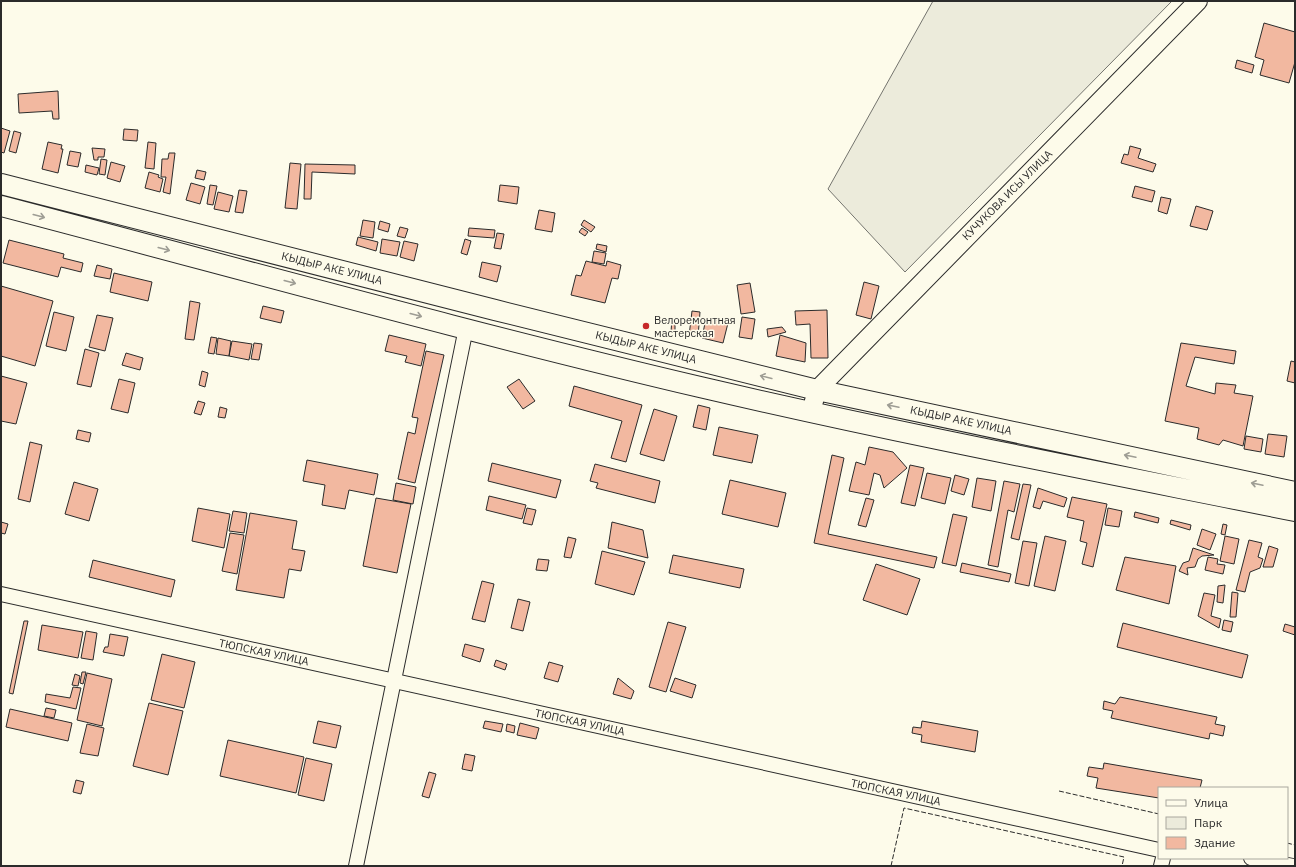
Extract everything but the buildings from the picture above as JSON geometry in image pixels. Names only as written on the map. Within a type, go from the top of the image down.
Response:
[{"type":"highway","name":"КЫДЫР АКЕ УЛИЦА","points":[[1,184],[517,316],[817,390],[1295,492]]},
{"type":"highway","name":"КЫДЫР АКЕ УЛИЦА","points":[[1,206],[466,328],[697,386],[811,412],[1295,511]]},
{"type":"main road","name":"КУЧУКОВА ИСЫ УЛИЦА","points":[[817,390],[1198,1]]},
{"type":"main road","points":[[811,412],[817,390]]},
{"type":"street","points":[[356,866],[466,328]]},
{"type":"street","name":"ТЮПСКАЯ УЛИЦА","points":[[1,594],[1158,850]]},
{"type":"street","points":[[1256,859],[1293,866]]},
{"type":"green space","points":[[933,1],[1172,1],[905,272],[828,189]]},
{"type":"fence","points":[[1059,791],[1158,814]]},
{"type":"fence","points":[[891,866],[904,808],[1124,857],[1122,866]]},
{"type":"fence","points":[[1288,843],[1295,845]]},
{"type":"place","name":"Велоремонтная мастерская","points":[[646,326]]}]
